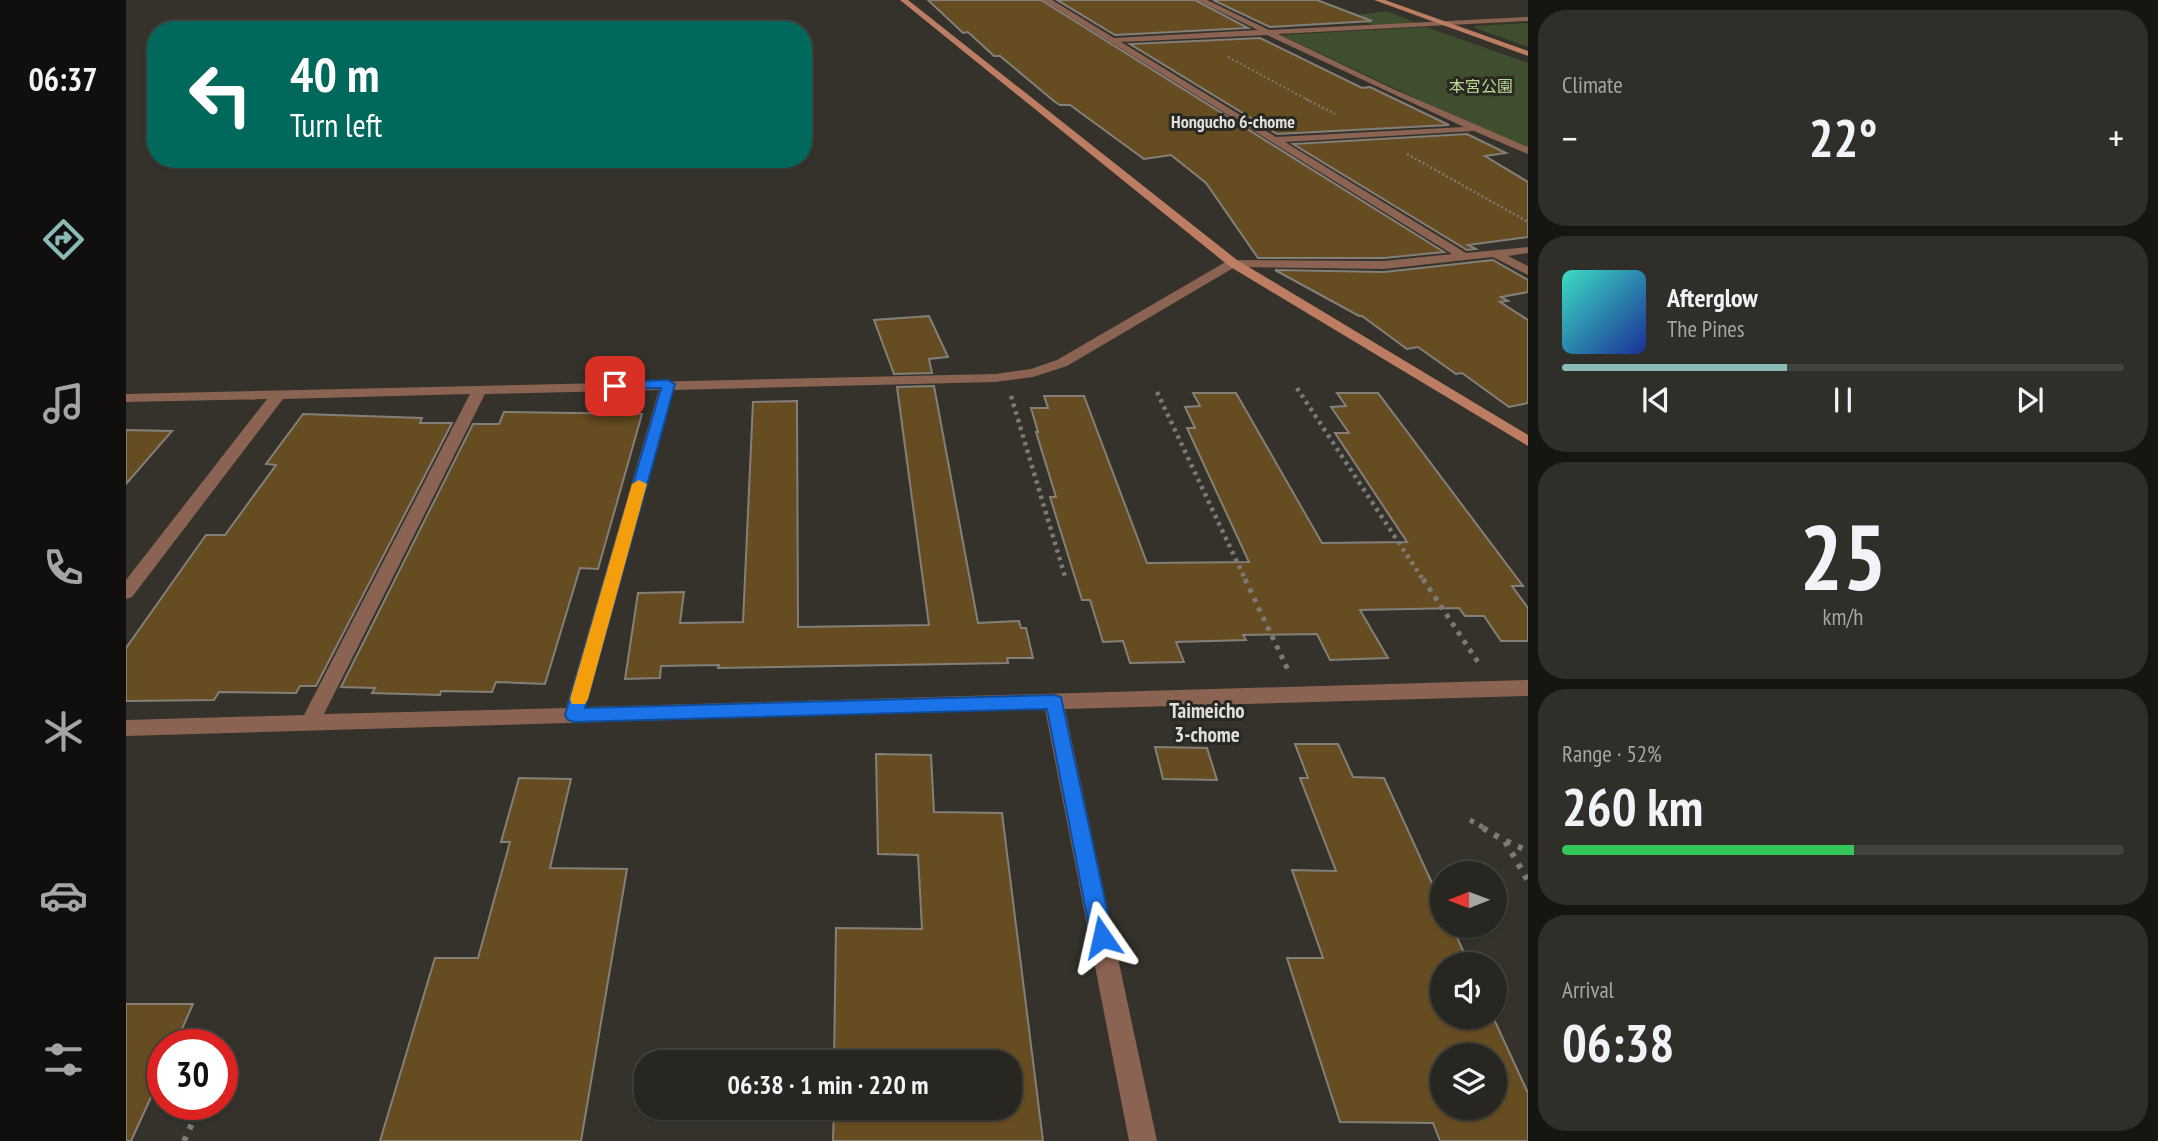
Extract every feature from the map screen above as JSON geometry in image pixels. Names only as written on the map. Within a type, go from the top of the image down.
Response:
[{"type":"street","points":[[904,0],[1233,263],[1528,441]]},
{"type":"street","points":[[1047,0],[1463,256]]},
{"type":"street","points":[[1200,0],[1528,152]]},
{"type":"street","points":[[1378,0],[1528,54]]},
{"type":"street","points":[[1112,40],[1528,19]]},
{"type":"street","points":[[1275,140],[1474,129]]},
{"type":"street","points":[[126,398],[1006,376],[1033,373],[1062,363],[1233,263],[1384,265],[1528,250]]},
{"type":"street","points":[[1493,253],[1528,271]]},
{"type":"street","points":[[574,715],[668,384]]},
{"type":"street","points":[[310,723],[480,389]]},
{"type":"street","points":[[126,593],[278,395]]},
{"type":"street","points":[[126,728],[1528,688]]},
{"type":"street","points":[[1054,702],[1143,1141]]},
{"type":"path","points":[[1006,376],[1066,580]]},
{"type":"path","points":[[1297,388],[1496,689]]},
{"type":"path","points":[[1157,391],[1300,695]]},
{"type":"path","points":[[1470,820],[1528,851]]},
{"type":"path","points":[[1505,841],[1528,881]]},
{"type":"path","points":[[184,1141],[194,1120]]},
{"type":"green space","points":[[1387,11],[1416,23],[1372,25],[1349,16]]},
{"type":"green space","points":[[1528,23],[1528,47],[1475,28],[1475,26]]},
{"type":"green space","name":"本宮公園","points":[[1426,27],[1528,63],[1528,147],[1470,124],[1281,35]]},
{"type":"building","points":[[928,0],[1041,0],[1444,252],[1384,258],[1258,258],[1206,183],[1171,155],[1144,159],[1070,105],[1055,102],[1000,56],[994,56],[968,32],[963,33]]},
{"type":"building","points":[[1057,0],[1195,0],[1248,28],[1115,35]]},
{"type":"building","points":[[1213,0],[1317,0],[1372,21],[1270,27]]},
{"type":"building","points":[[1260,38],[1362,88],[1370,87],[1449,125],[1277,134],[1130,44]]},
{"type":"building","points":[[1467,134],[1506,153],[1485,156],[1528,182],[1528,237],[1468,245],[1476,249],[1467,250],[1293,144]]},
{"type":"building","points":[[1493,260],[1528,280],[1528,292],[1501,297],[1508,301],[1500,302],[1528,320],[1528,403],[1509,407],[1462,373],[1456,374],[1418,347],[1407,349],[1362,316],[1275,270],[1384,272]]},
{"type":"building","points":[[929,316],[948,357],[929,359],[932,373],[894,374],[874,320]]},
{"type":"building","points":[[934,386],[978,623],[1019,621],[1021,628],[1026,628],[1033,658],[1007,658],[1008,663],[718,668],[719,665],[661,666],[660,678],[625,679],[638,593],[684,592],[680,623],[743,622],[753,402],[797,401],[798,627],[929,625],[897,387]]},
{"type":"building","points":[[1193,393],[1236,393],[1322,543],[1407,542],[1335,433],[1349,433],[1331,407],[1346,406],[1337,393],[1378,393],[1523,586],[1512,586],[1528,608],[1528,641],[1501,641],[1484,616],[1465,616],[1459,608],[1360,610],[1388,658],[1330,660],[1317,634],[1243,635],[1246,640],[1176,642],[1184,662],[1130,663],[1123,641],[1103,642],[1090,600],[1082,600],[1050,497],[1056,497],[1031,408],[1048,408],[1044,396],[1084,396],[1147,563],[1249,562],[1187,428],[1195,428],[1185,407],[1200,406]]},
{"type":"building","points":[[504,412],[642,414],[598,569],[580,568],[545,684],[496,682],[492,692],[441,691],[440,695],[372,693],[375,688],[341,687],[473,424],[499,424]]},
{"type":"building","points":[[303,414],[422,418],[420,423],[452,423],[316,686],[300,686],[296,693],[219,692],[214,700],[126,701],[126,648],[206,535],[225,535],[276,465],[266,464]]},
{"type":"building","points":[[126,430],[172,431],[126,484]]},
{"type":"building","points":[[1295,744],[1338,744],[1353,777],[1384,778],[1430,879],[1430,938],[1457,938],[1464,952],[1430,952],[1430,1029],[1499,1029],[1505,1043],[1430,1043],[1430,1120],[1507,1120],[1507,1047],[1528,1093],[1528,1141],[1440,1141],[1433,1123],[1340,1122],[1287,958],[1323,958],[1292,870],[1336,871],[1300,778],[1308,778]]},
{"type":"building","points":[[1155,747],[1207,748],[1217,780],[1163,779]]},
{"type":"building","points":[[876,754],[931,755],[934,812],[1002,813],[1043,1141],[833,1141],[834,1120],[1022,1120],[1022,1050],[834,1050],[836,928],[922,929],[918,855],[878,854]]},
{"type":"building","points":[[519,778],[571,779],[550,868],[627,869],[581,1141],[380,1141],[435,958],[478,958],[510,842],[501,842]]},
{"type":"building","points":[[126,1004],[193,1004],[182,1029],[147,1029],[147,1106],[131,1141],[126,1141]]},
{"type":"slow traffic","points":[[579,699],[639,484]]},
{"type":"district","name":"Hongucho 6-chome","points":[[1233,121]]},
{"type":"district","name":"Taimeicho 3-chome","points":[[1207,722]]},
{"type":"route","points":[[615,386],[668,384],[574,715],[1054,702],[1102,937]]}]
